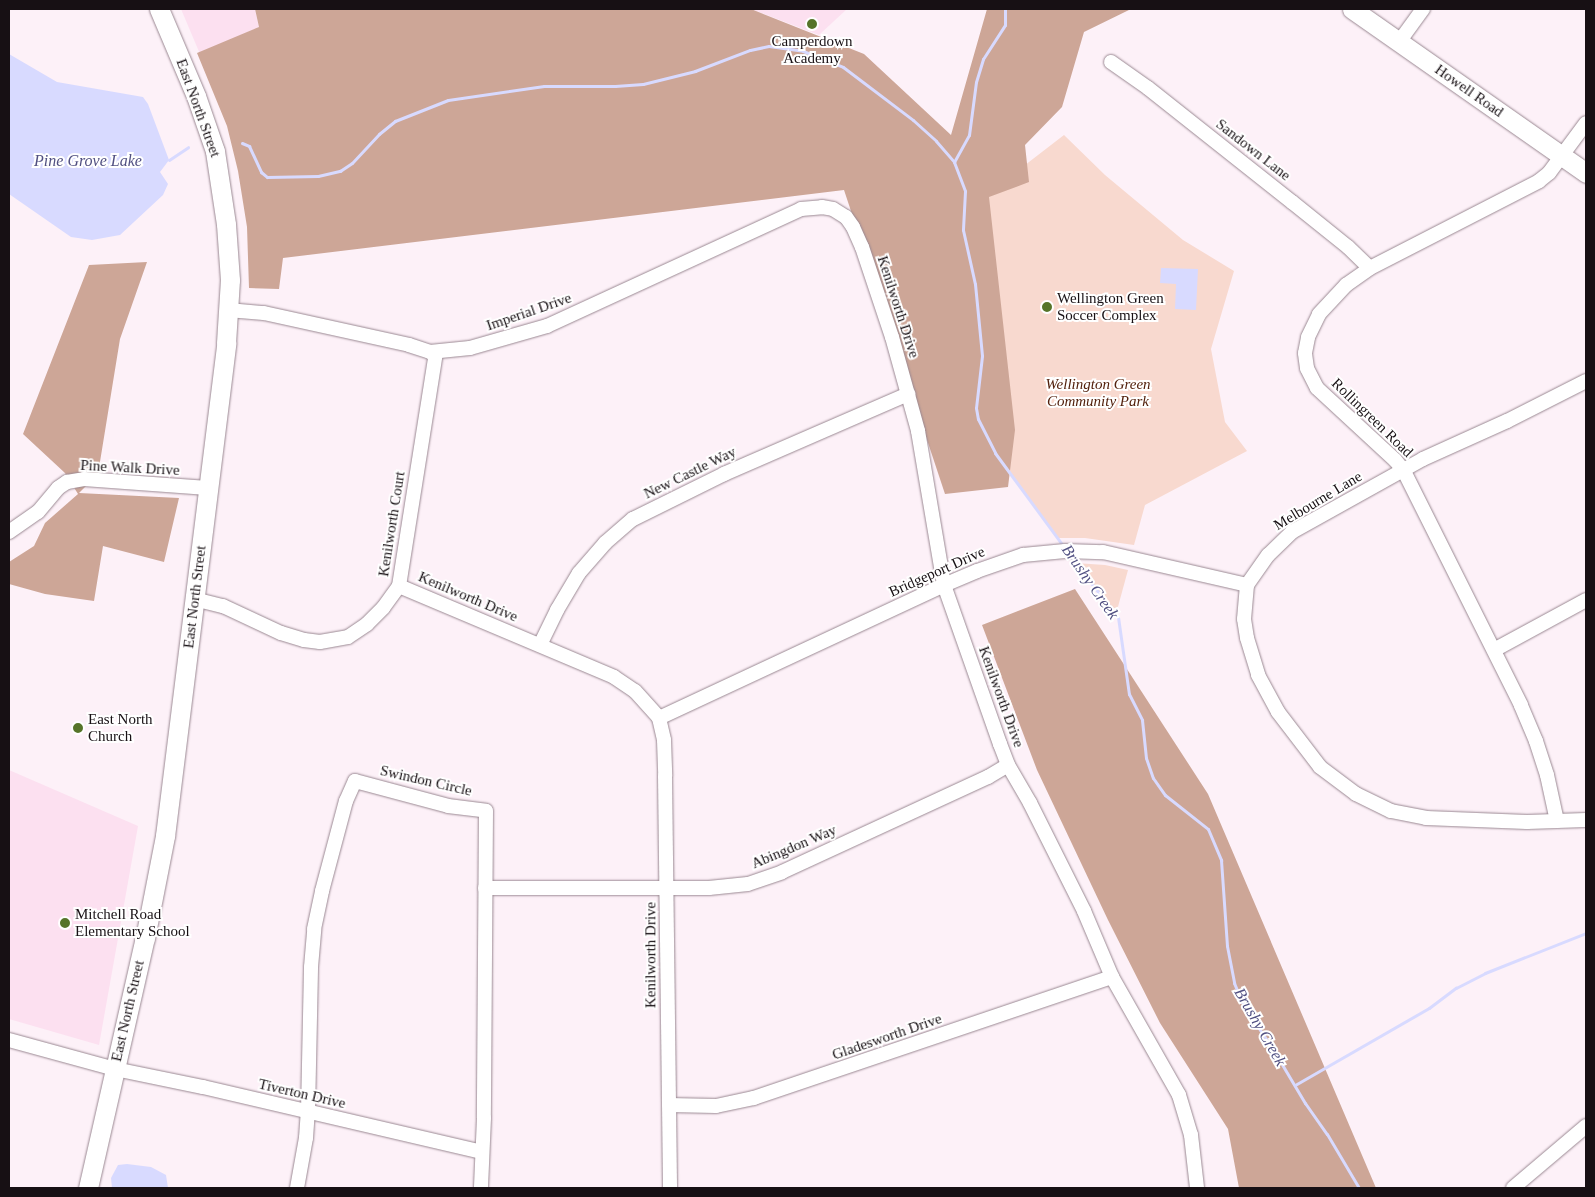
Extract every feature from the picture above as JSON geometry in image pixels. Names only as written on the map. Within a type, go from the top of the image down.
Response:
[{"type":"main road","name":"East North Street","points":[[88,1188],[145,938],[165,836],[228,310],[230,253],[220,173],[208,127],[159,9]]},
{"type":"main road","name":"Howell Road","points":[[1352,9],[1586,173]]},
{"type":"street","points":[[1399,42],[1423,9]]},
{"type":"street","name":"Sandown Lane","points":[[1111,62],[1148,88],[1285,196],[1348,247],[1370,268]]},
{"type":"street","name":"Rollingreen Road","points":[[1557,821],[1547,775],[1536,741],[1494,650],[1404,471],[1395,460],[1323,395],[1313,381],[1306,360],[1308,337],[1319,314],[1346,285],[1370,268],[1532,185],[1549,173],[1586,123]]},
{"type":"street","name":"Imperial Drive","points":[[228,310],[264,313],[436,353],[490,344],[547,326],[793,212],[822,207]]},
{"type":"street","name":"Kenilworth Drive","points":[[822,207],[838,212],[853,227],[862,247],[889,328],[918,432],[944,585],[1008,765],[1030,803],[1075,894],[1112,977],[1179,1095],[1191,1135],[1198,1188]]},
{"type":"street","name":"Kenilworth Court","points":[[194,599],[223,606],[281,633],[304,640],[329,642],[348,637],[367,624],[390,600],[399,586],[436,353]]},
{"type":"street","name":"Melbourne Lane","points":[[1247,585],[1268,555],[1292,532],[1423,459],[1507,421],[1586,382]]},
{"type":"street","name":"New Castle Way","points":[[540,645],[557,610],[579,573],[605,543],[633,520],[724,474],[908,394]]},
{"type":"street","name":"Pine Walk Drive","points":[[9,532],[38,512],[58,488],[67,482],[84,479],[208,488]]},
{"type":"street","name":"Bridgeport Drive","points":[[659,718],[944,585],[1006,560],[1047,552],[1090,551],[1122,556],[1247,585]]},
{"type":"street","points":[[1247,585],[1245,629],[1263,684],[1304,750],[1337,782],[1375,805],[1409,816],[1494,822],[1586,820]]},
{"type":"street","name":"Kenilworth Drive","points":[[399,586],[540,645],[622,682],[635,691],[659,718],[664,740],[670,1188]]},
{"type":"street","points":[[1494,650],[1586,600]]},
{"type":"street","name":"Abingdon Way","points":[[486,888],[667,889],[730,887],[772,877],[923,808],[1008,765]]},
{"type":"street","name":"Swindon Circle","points":[[308,1112],[311,967],[314,929],[341,819],[355,781],[448,806],[486,810],[482,1188]]},
{"type":"street","name":"Gladesworth Drive","points":[[668,1105],[716,1106],[754,1098],[1112,977]]},
{"type":"street","name":"Tiverton Drive","points":[[9,1040],[114,1069],[203,1087],[482,1152]]},
{"type":"street","points":[[297,1188],[306,1138],[308,1112]]},
{"type":"street","points":[[1513,1188],[1586,1126]]},
{"type":"shaded area","points":[[181,9],[255,9],[259,27],[200,54]]},
{"type":"shaded area","points":[[255,9],[751,9],[864,54],[951,135],[987,9],[1131,9],[1084,32],[1062,107],[1025,145],[1029,182],[989,197],[1015,430],[1008,487],[945,494],[844,190],[283,258],[279,289],[249,288],[247,227],[238,171],[227,126],[197,53],[259,27]]},
{"type":"shaded area","name":"Camperdown Academy","points":[[751,9],[847,9],[819,35]]},
{"type":"shaded area","points":[[147,262],[120,339],[98,474],[79,493],[179,498],[164,562],[103,546],[94,601],[45,594],[9,584],[9,562],[34,546],[45,523],[78,494],[65,473],[23,434],[89,265]]},
{"type":"shaded area","points":[[1075,589],[1208,794],[1376,1188],[1239,1188],[1228,1129],[1160,1023],[1108,920],[1037,770],[982,625]]},
{"type":"shaded area","name":"Mitchell Road Elementary School","points":[[9,770],[138,826],[99,1045],[9,1019]]},
{"type":"green space","name":"Wellington Green Community Park","points":[[1064,135],[1105,175],[1183,240],[1234,271],[1211,349],[1225,422],[1247,451],[1145,505],[1134,545],[1085,538],[1058,538],[995,453],[964,212]]},
{"type":"green space","points":[[1075,563],[1105,565],[1128,570],[1116,614]]},
{"type":"water","name":"Pine Grove Lake","points":[[9,54],[57,82],[143,97],[148,104],[169,160],[160,172],[168,184],[163,195],[120,235],[92,240],[71,237],[9,194]]},
{"type":"water","points":[[1161,268],[1198,269],[1196,310],[1175,309],[1176,284],[1160,283]]},
{"type":"water","points":[[127,1164],[151,1167],[166,1175],[168,1188],[112,1188],[111,1178],[118,1165]]},
{"type":"waterway","name":"Brushy Creek","points":[[954,162],[969,135],[976,82],[983,59],[1005,25],[1005,9]]},
{"type":"waterway","points":[[242,143],[249,146],[261,172],[267,177],[318,176],[340,171],[352,163],[379,134],[395,121],[448,100],[544,86],[643,84],[695,71],[750,50],[769,46],[803,51],[843,67],[913,120],[936,141],[954,162],[965,191],[963,230],[975,284],[982,356],[976,408],[978,419],[995,453],[1064,547]]},
{"type":"waterway","points":[[169,160],[188,147]]},
{"type":"waterway","name":"Brushy Creek","points":[[1069,555],[1118,617],[1129,694],[1142,720],[1146,758],[1153,778],[1165,795],[1208,829],[1221,860],[1227,946],[1234,983],[1243,1004],[1305,1103],[1327,1134],[1359,1188]]},
{"type":"waterway","points":[[1295,1085],[1429,1008],[1456,988],[1485,973],[1586,933]]},
{"type":"place","name":"Camperdown Academy","points":[[812,24]]},
{"type":"place","name":"Wellington Green Soccer Complex","points":[[1047,307]]},
{"type":"place","name":"East North Church","points":[[78,728]]},
{"type":"place","name":"Mitchell Road Elementary School","points":[[65,923]]}]
